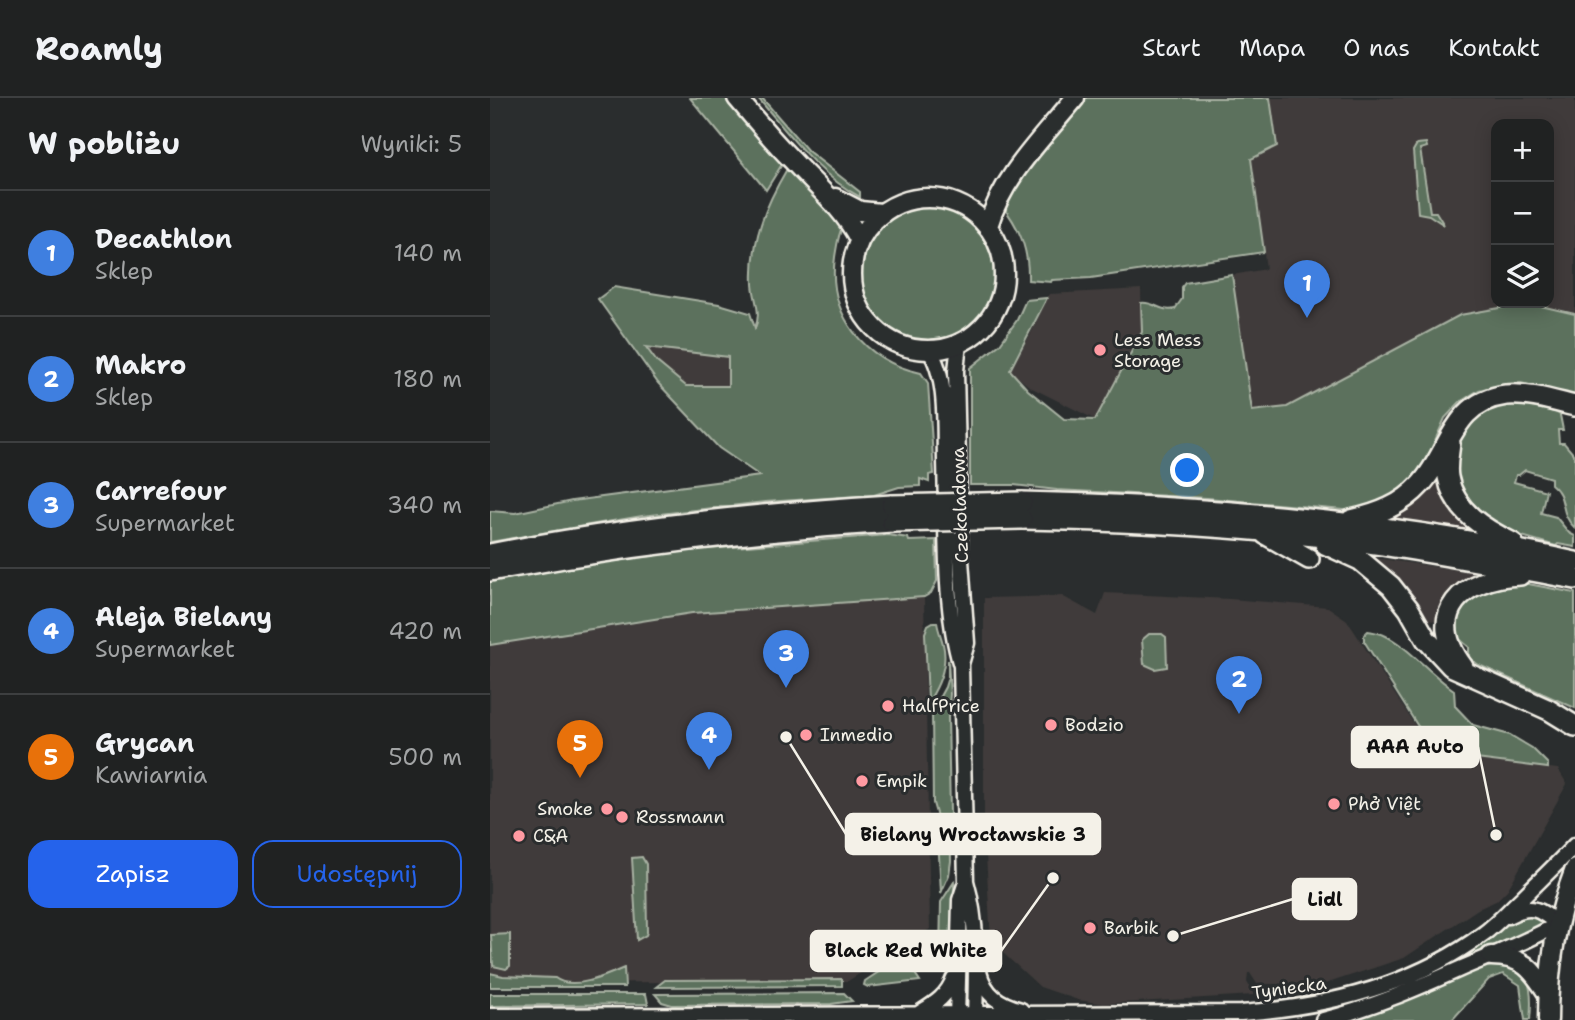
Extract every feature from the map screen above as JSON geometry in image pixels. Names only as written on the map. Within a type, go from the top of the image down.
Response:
[{"type":"highway","points":[[1336,522],[1370,516],[1397,505],[1423,482],[1466,414],[1486,401],[1497,397],[1528,396],[1575,406]]},
{"type":"highway","points":[[1450,438],[1448,474],[1460,505],[1488,531],[1550,556],[1571,572]]},
{"type":"highway","points":[[490,554],[565,539],[692,521],[1022,511],[1207,510],[1336,522],[1550,556]]},
{"type":"highway","points":[[1022,511],[1283,533],[1571,572]]},
{"type":"highway","points":[[490,571],[694,538],[796,528],[892,514]]},
{"type":"highway","points":[[1258,531],[1309,559]]},
{"type":"highway","points":[[1283,533],[1328,545],[1370,567],[1400,596],[1426,639],[1443,660],[1477,679],[1549,710],[1575,726]]},
{"type":"highway","points":[[1477,679],[1459,662],[1447,638],[1448,615],[1458,599],[1472,586],[1489,578],[1571,572]]},
{"type":"highway","points":[[1549,710],[1575,716]]},
{"type":"main road","points":[[737,98],[787,155],[827,195],[849,221],[859,239]]},
{"type":"main road","points":[[988,226],[993,208],[1008,179],[1075,98]]},
{"type":"main road","points":[[963,206],[980,200],[1008,179]]},
{"type":"main road","points":[[827,195],[860,211],[881,212]]},
{"type":"main road","points":[[923,197],[947,200],[963,206],[978,215],[998,242],[1003,261],[1003,286],[996,306],[985,324],[959,344],[929,350],[910,348],[888,339],[869,323],[856,301],[851,277],[854,251],[859,239],[881,212],[897,204],[923,197]]},
{"type":"main road","points":[[1548,1020],[1548,994],[1558,924],[1575,869]]},
{"type":"main road","points":[[1491,956],[1515,958],[1523,963],[1548,994]]},
{"type":"street","name":"Czekoladowa","points":[[959,344],[956,362],[960,546],[967,643],[961,666]]},
{"type":"street","name":"Czekoladowa","points":[[929,350],[939,368],[954,643],[961,666],[966,881],[972,904],[977,967],[975,1017]]},
{"type":"street","name":"Tyniecka","points":[[957,1017],[1241,1013],[1325,1003],[1356,995],[1434,964],[1468,945],[1501,920],[1575,845]]},
{"type":"street","name":"Czekoladowa","points":[[957,1017],[960,900],[966,881]]},
{"type":"street","points":[[1501,920],[1520,909],[1533,909],[1558,924]]},
{"type":"street","name":"Tyniecka","points":[[1324,1020],[1381,1003],[1558,924]]},
{"type":"street","points":[[917,1014],[942,999],[951,989],[957,967]]},
{"type":"street","points":[[977,967],[985,988],[994,999],[1032,1014]]},
{"type":"street","points":[[490,1016],[917,1014],[957,1017]]},
{"type":"shaded area","points":[[1244,98],[1575,98],[1575,316],[1460,314],[1287,407],[1252,412],[1232,275],[1266,269]]},
{"type":"shaded area","points":[[1141,289],[1142,332],[1096,420],[1030,387],[1009,370],[1030,335],[1049,294]]},
{"type":"shaded area","points":[[645,346],[728,357],[728,386],[686,386],[657,362]]},
{"type":"shaded area","points":[[1437,471],[1470,527],[1468,531],[1397,521],[1396,517]]},
{"type":"shaded area","points":[[1376,558],[1472,573],[1451,595],[1440,621],[1421,620],[1375,566]]},
{"type":"shaded area","points":[[1105,593],[1328,607],[1347,620],[1418,730],[1459,758],[1558,769],[1567,784],[1508,889],[1496,901],[1478,909],[1404,958],[1325,984],[1257,984],[1248,973],[1247,982],[1254,995],[1104,1004],[1078,1000],[1040,987],[991,942],[984,820],[984,598],[1062,596],[1097,615]]},
{"type":"shaded area","points":[[924,597],[930,929],[848,981],[490,983],[490,645],[692,613]]},
{"type":"green space","points":[[690,98],[729,98],[784,161],[766,190]]},
{"type":"green space","points":[[758,98],[762,98],[808,151],[860,192],[860,197],[817,165]]},
{"type":"green space","points":[[1082,98],[1270,98],[1277,146],[1251,159],[1264,252],[1091,278],[1051,282],[1028,280],[1027,258],[1022,238],[1000,203]]},
{"type":"green space","points":[[1426,143],[1427,147],[1420,149],[1430,212],[1436,212],[1444,225],[1429,215],[1418,213],[1413,151],[1417,144]]},
{"type":"green space","points":[[787,169],[790,169],[843,225],[836,248],[834,278],[844,316],[854,332],[882,358],[921,373],[928,383],[934,474],[929,475],[929,482],[920,479],[920,486],[899,487],[874,495],[765,502],[642,516],[490,542],[490,511],[515,513],[572,501],[760,476],[719,448],[658,383],[598,299],[614,287],[719,304],[750,313],[755,328],[758,317],[753,284],[754,253],[766,210]],"holes":[[[646,347],[728,357],[728,386],[686,386],[657,362]]]},
{"type":"green space","points":[[926,206],[955,213],[976,229],[989,250],[994,274],[990,297],[979,318],[959,333],[931,340],[902,336],[881,322],[867,302],[861,278],[864,254],[876,231],[896,215]]},
{"type":"green space","points":[[1232,275],[1252,411],[1287,407],[1460,315],[1500,308],[1549,308],[1575,314],[1575,397],[1521,383],[1479,390],[1460,402],[1445,418],[1421,472],[1395,498],[1355,511],[1207,498],[1014,485],[970,485],[970,368],[1000,344],[1017,320],[1026,300],[1047,298],[1010,370],[1028,390],[1064,419],[1095,420],[1142,332],[1141,303],[1175,309],[1182,299],[1182,287],[1185,283]]},
{"type":"green space","points":[[1501,404],[1530,404],[1531,407],[1560,415],[1563,430],[1558,430],[1559,443],[1564,443],[1575,456],[1575,528],[1566,516],[1560,494],[1551,484],[1551,478],[1525,470],[1516,475],[1514,482],[1546,491],[1541,513],[1556,517],[1569,533],[1575,536],[1575,547],[1558,544],[1556,546],[1508,532],[1469,510],[1457,493],[1454,448],[1470,421],[1488,408]]},
{"type":"green space","points":[[888,535],[908,538],[909,541],[936,540],[937,581],[931,593],[924,597],[692,613],[490,645],[490,582],[572,567],[694,550]]},
{"type":"green space","points":[[1518,582],[1575,593],[1575,708],[1479,665],[1469,658],[1469,647],[1457,637],[1456,623],[1465,602],[1482,591]]},
{"type":"green space","points":[[937,622],[943,644],[944,666],[934,693],[928,700],[925,633],[928,625]]},
{"type":"green space","points":[[1368,631],[1393,640],[1454,690],[1455,706],[1473,725],[1510,735],[1532,748],[1548,764],[1548,768],[1460,757],[1419,728],[1364,641],[1364,635]]},
{"type":"green space","points":[[1149,634],[1162,634],[1166,637],[1167,667],[1155,669],[1144,664],[1142,640]]},
{"type":"green space","points":[[948,660],[951,861],[949,875],[941,893],[937,817],[933,803],[932,711],[945,687]]},
{"type":"green space","points":[[642,857],[646,864],[647,932],[637,940],[632,858]]},
{"type":"green space","points":[[954,882],[953,954],[940,954],[941,902]]},
{"type":"green space","points":[[1525,912],[1544,920],[1544,924],[1408,985],[1366,1000],[1417,978]]},
{"type":"green space","points":[[510,934],[510,966],[506,969],[493,966],[491,935]]},
{"type":"green space","points":[[903,956],[920,981],[868,987],[864,985],[865,981]]},
{"type":"green space","points":[[1495,963],[1517,968],[1528,981],[1530,1020],[1525,1020],[1520,985],[1503,974],[1489,979],[1452,1020],[1346,1020]]},
{"type":"green space","points":[[624,968],[625,987],[490,987],[490,973],[555,978],[562,982],[580,983]]},
{"type":"green space","points":[[842,979],[842,986],[656,987],[665,980]]},
{"type":"green space","points":[[844,993],[852,1001],[831,1004],[672,1005],[662,1002],[655,994]]},
{"type":"green space","points":[[490,994],[646,994],[648,1004],[490,1006]]},
{"type":"place","name":"Decathlon","points":[[1307,318]]},
{"type":"place","name":"Less Mess Storage","points":[[1100,350]]},
{"type":"place","name":"Carrefour","points":[[786,688]]},
{"type":"place","name":"HalfPrice","points":[[888,706]]},
{"type":"place","name":"Makro","points":[[1239,714]]},
{"type":"place","name":"Bodzio","points":[[1051,725]]},
{"type":"place","name":"Inmedio","points":[[806,735]]},
{"type":"place","name":"Bielany Wrocławskie 3","points":[[786,737]]},
{"type":"place","name":"Aleja Bielany","points":[[709,770]]},
{"type":"place","name":"Grycan","points":[[580,778]]},
{"type":"place","name":"Empik","points":[[862,781]]},
{"type":"place","name":"Phở Việt","points":[[1334,804]]},
{"type":"place","name":"Smoke","points":[[607,809]]},
{"type":"place","name":"Rossmann","points":[[622,817]]},
{"type":"place","name":"AAA Auto","points":[[1496,835]]},
{"type":"place","name":"C&A","points":[[519,836]]},
{"type":"place","name":"Black Red White","points":[[1053,878]]},
{"type":"place","name":"Barbik","points":[[1090,928]]},
{"type":"place","name":"Lidl","points":[[1173,936]]}]
